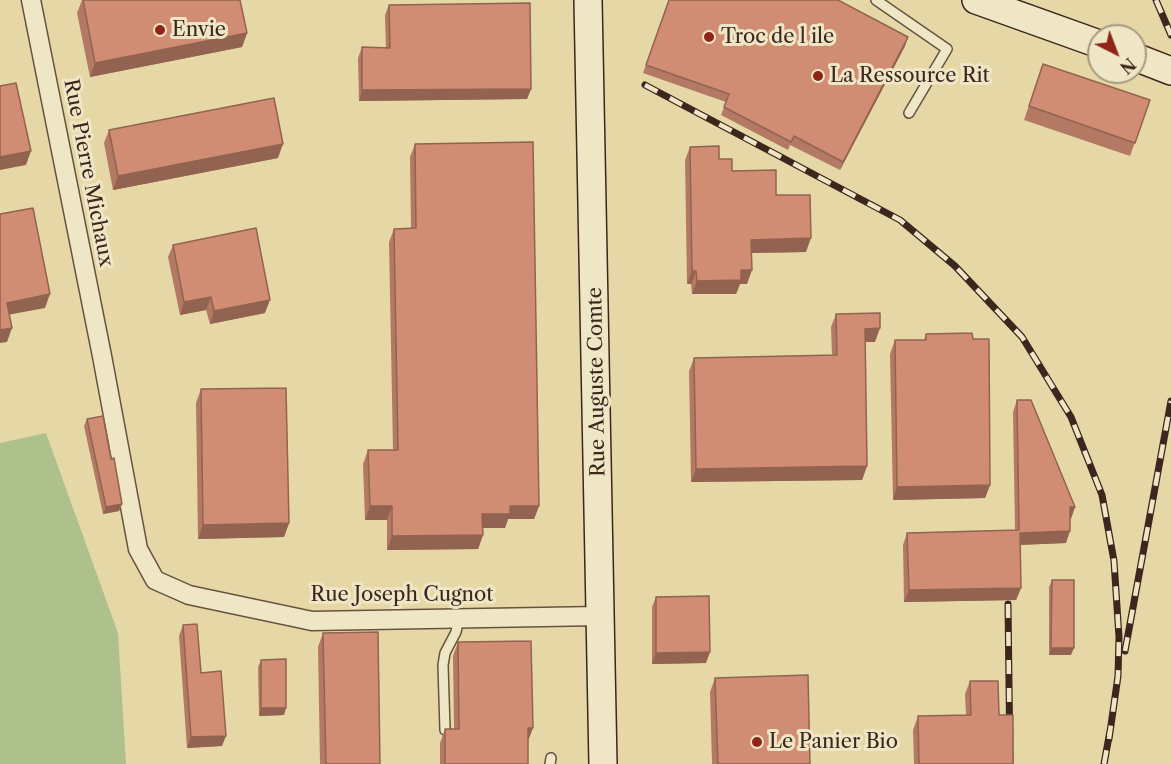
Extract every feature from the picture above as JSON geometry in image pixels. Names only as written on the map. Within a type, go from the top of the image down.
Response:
[{"type":"street","name":"Rue Pierre Michaux","points":[[31,0],[102,356]]},
{"type":"street","name":"Rue Auguste Comte","points":[[588,0],[603,764]]},
{"type":"street","points":[[976,0],[1087,40]]},
{"type":"street","name":"Rue Joseph Cugnot","points":[[102,356],[138,549],[155,580],[189,595],[312,621],[600,616]]},
{"type":"lane","points":[[876,0],[947,49],[909,113]]},
{"type":"lane","points":[[445,730],[443,666],[445,653],[456,632],[459,618]]},
{"type":"green space","points":[[46,433],[118,633],[126,764],[0,764],[0,443]]},
{"type":"building","name":"Envie","points":[[83,0],[240,0],[247,33],[95,63]]},
{"type":"building","name":"La Ressource Rit","points":[[669,0],[838,0],[908,37],[843,162],[794,136],[791,142],[724,107],[729,94],[646,65]]},
{"type":"building","points":[[530,3],[531,89],[362,90],[362,47],[390,48],[389,5]]},
{"type":"building","points":[[1043,64],[1087,79],[1087,84],[1102,84],[1150,100],[1135,143],[1029,106]]},
{"type":"building","points":[[16,83],[31,151],[0,157],[0,86]]},
{"type":"building","points":[[274,98],[283,144],[118,176],[109,130]]},
{"type":"building","points":[[533,142],[539,506],[510,506],[510,514],[482,514],[483,535],[392,536],[392,506],[370,506],[368,450],[398,450],[394,229],[416,228],[415,144]]},
{"type":"building","points":[[719,146],[719,159],[732,159],[732,171],[776,170],[776,195],[810,195],[811,238],[751,240],[752,270],[741,270],[741,280],[697,281],[696,271],[692,271],[690,147]]},
{"type":"building","points":[[33,208],[50,294],[7,303],[12,328],[0,330],[0,214]]},
{"type":"building","points":[[256,228],[270,300],[214,311],[211,297],[184,302],[173,245]]},
{"type":"building","points":[[880,313],[880,328],[865,329],[867,466],[696,469],[694,358],[837,355],[836,314]]},
{"type":"building","points":[[972,333],[973,339],[989,339],[990,485],[897,487],[895,340],[926,340],[926,334]]},
{"type":"building","points":[[286,388],[289,523],[203,525],[201,389]]},
{"type":"building","points":[[1017,400],[1031,400],[1075,507],[1070,507],[1070,531],[1020,533],[1021,588],[909,590],[907,533],[1019,530]]},
{"type":"building","points":[[103,416],[111,459],[114,458],[122,504],[106,507],[87,419]]},
{"type":"building","points":[[1052,580],[1074,580],[1074,648],[1051,648]]},
{"type":"building","points":[[709,596],[710,652],[656,653],[656,597]]},
{"type":"building","points":[[197,624],[201,673],[221,671],[226,736],[191,737],[183,625]]},
{"type":"building","points":[[378,632],[380,764],[326,764],[323,633]]},
{"type":"building","points":[[531,641],[533,728],[528,728],[528,764],[445,764],[445,729],[459,729],[458,642]]},
{"type":"building","points":[[286,659],[286,708],[261,708],[261,660]]},
{"type":"building","points":[[808,675],[810,764],[718,764],[715,678]]},
{"type":"building","points":[[970,681],[998,681],[999,715],[1013,715],[1013,764],[919,764],[918,716],[971,715]]},
{"type":"railway","points":[[1156,0],[1171,35]]},
{"type":"railway","points":[[645,85],[900,220],[955,266],[1022,337],[1071,417],[1102,495],[1114,561],[1119,637],[1118,676],[1109,739]]},
{"type":"railway","points":[[1125,651],[1171,401]]},
{"type":"railway","points":[[1008,604],[1010,764]]},
{"type":"railway","points":[[1104,764],[1110,731]]},
{"type":"place","name":"Envie","points":[[160,30]]},
{"type":"place","name":"Troc de l ile","points":[[709,37]]},
{"type":"place","name":"La Ressource Rit","points":[[818,76]]},
{"type":"place","name":"Le Panier Bio","points":[[757,742]]}]
